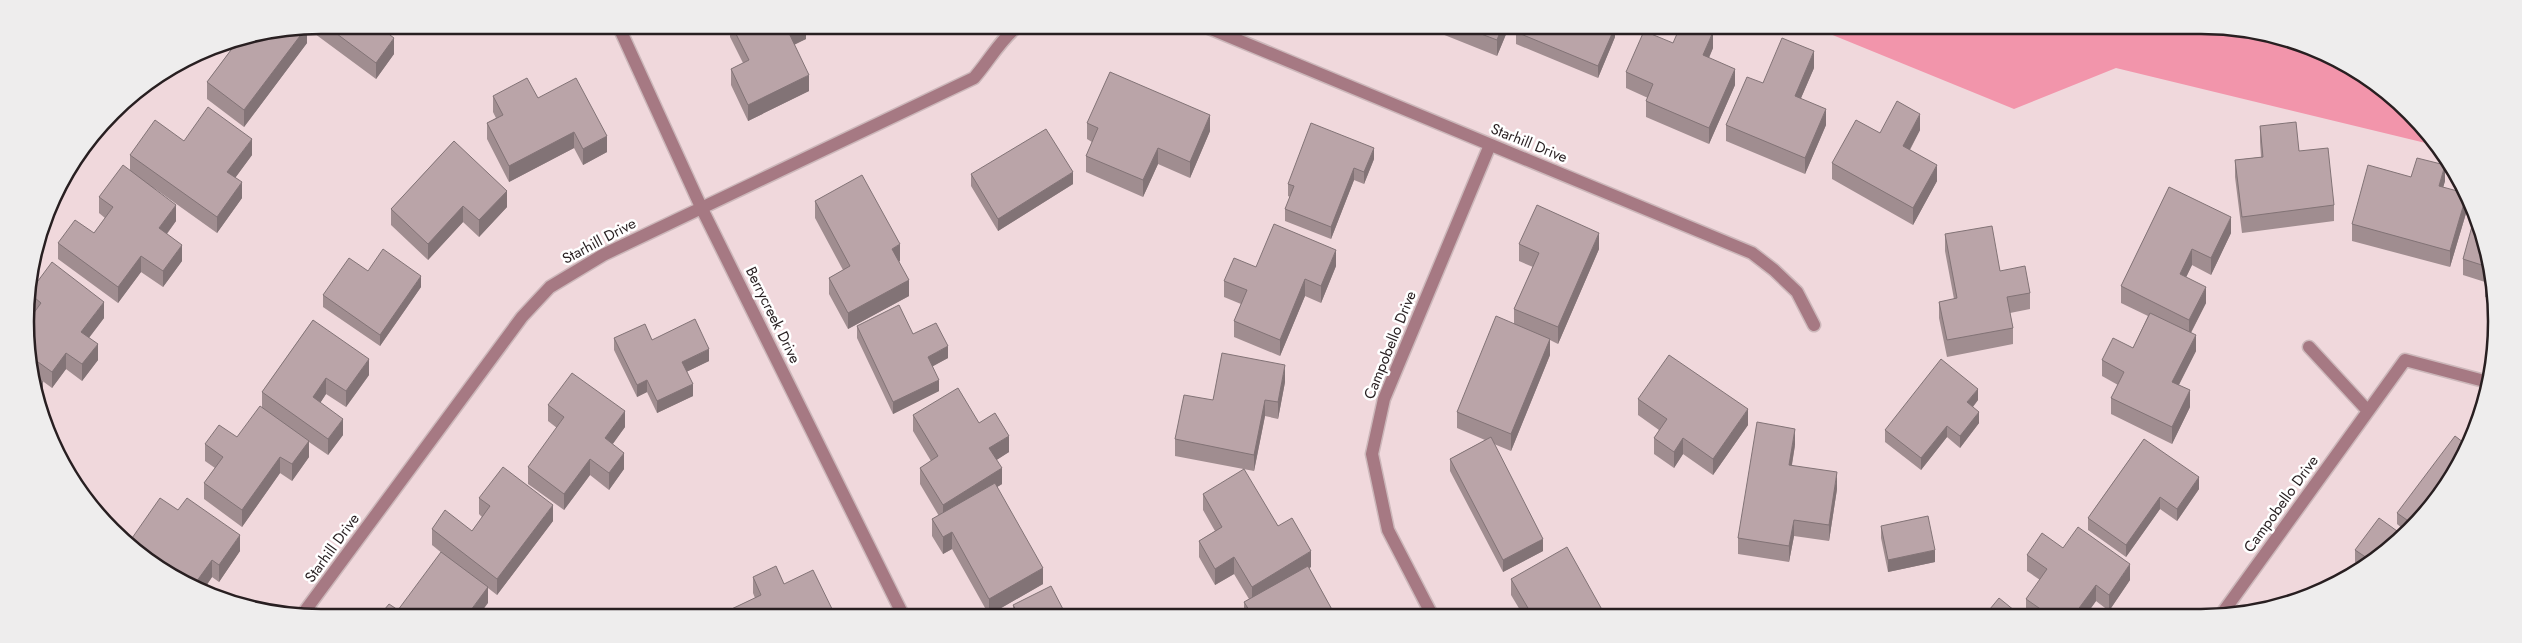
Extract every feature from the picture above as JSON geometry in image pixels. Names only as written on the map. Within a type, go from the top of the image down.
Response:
[{"type":"street","name":"Berrycreek Drive","points":[[622,34],[702,207],[900,609]]},
{"type":"street","name":"Starhill Drive","points":[[306,609],[522,316],[550,287],[603,255],[974,78],[991,59],[1008,34]]},
{"type":"street","name":"Starhill Drive","points":[[1223,34],[1752,252],[1797,292],[1814,325]]},
{"type":"street","name":"Campobello Drive","points":[[1428,609],[1388,530],[1372,454],[1384,399],[1490,145]]},
{"type":"street","points":[[2309,347],[2368,411]]},
{"type":"street","name":"Campobello Drive","points":[[2227,608],[2405,360],[2482,380]]},
{"type":"shaded area","points":[[1830,34],[2219,34],[2257,39],[2293,49],[2328,63],[2344,72],[2376,93],[2390,105],[2427,143],[2116,68],[2014,109]]},
{"type":"building","points":[[301,34],[244,110],[207,82],[232,48],[265,39]]},
{"type":"building","points":[[337,34],[389,34],[394,38],[376,63]]},
{"type":"building","points":[[736,34],[789,34],[809,75],[748,105],[731,69],[749,60]]},
{"type":"building","points":[[1481,34],[1499,34],[1497,40]]},
{"type":"building","points":[[1521,34],[1612,34],[1598,66]]},
{"type":"building","points":[[1643,34],[1651,34],[1673,43],[1677,34],[1712,34],[1703,55],[1735,69],[1709,128],[1646,101],[1653,84],[1626,72]]},
{"type":"building","points":[[1782,38],[1814,51],[1795,96],[1826,109],[1805,158],[1726,125],[1747,77],[1763,83]]},
{"type":"building","points":[[1110,72],[1210,115],[1190,162],[1158,148],[1143,180],[1086,156],[1098,128],[1087,123]]},
{"type":"building","points":[[527,78],[538,98],[576,78],[607,136],[583,149],[574,132],[509,166],[487,123],[503,115],[493,96]]},
{"type":"building","points":[[1897,101],[1920,114],[1903,146],[1937,165],[1913,208],[1832,163],[1856,120],[1880,133]]},
{"type":"building","points":[[208,107],[252,139],[227,172],[242,182],[217,217],[130,155],[155,120],[184,141]]},
{"type":"building","points":[[2296,122],[2299,151],[2328,148],[2334,205],[2242,217],[2235,160],[2263,157],[2260,126]]},
{"type":"building","points":[[1311,123],[1374,148],[1364,172],[1354,168],[1331,227],[1285,209],[1294,186],[1288,184]]},
{"type":"building","points":[[1046,129],[1073,172],[998,219],[971,174]]},
{"type":"building","points":[[454,141],[507,191],[479,220],[463,206],[428,244],[391,209]]},
{"type":"building","points":[[2417,158],[2441,164],[2444,168],[2439,186],[2457,191],[2459,194],[2464,205],[2450,251],[2352,224],[2368,165],[2411,177]]},
{"type":"building","points":[[123,165],[176,205],[159,228],[182,245],[163,271],[141,256],[118,287],[58,243],[75,220],[94,233],[113,207],[99,197]]},
{"type":"building","points":[[862,175],[900,244],[892,249],[909,280],[848,313],[829,278],[850,266],[815,201]]},
{"type":"building","points":[[2169,187],[2231,217],[2211,258],[2192,249],[2180,274],[2206,287],[2189,320],[2121,286]]},
{"type":"building","points":[[1537,205],[1599,233],[1558,327],[1514,309],[1539,253],[1519,244]]},
{"type":"building","points":[[1274,224],[1336,250],[1321,286],[1305,279],[1280,340],[1234,321],[1247,290],[1224,281],[1234,258],[1256,267]]},
{"type":"building","points":[[1992,226],[2000,271],[2025,266],[2030,293],[2007,297],[2013,328],[1947,340],[1939,302],[1957,298],[1945,234]]},
{"type":"building","points":[[2472,226],[2483,265],[2463,259]]},
{"type":"building","points":[[383,249],[421,276],[380,335],[323,295],[349,258],[368,271]]},
{"type":"building","points":[[52,262],[104,302],[81,332],[98,344],[82,364],[66,353],[52,372],[36,361],[34,313],[41,303],[35,298],[36,283]]},
{"type":"building","points":[[899,305],[913,334],[936,323],[948,346],[928,357],[939,380],[893,402],[857,326]]},
{"type":"building","points":[[2150,313],[2196,335],[2172,382],[2190,390],[2172,427],[2111,398],[2124,372],[2102,360],[2113,338],[2133,348]]},
{"type":"building","points":[[1496,316],[1550,339],[1511,434],[1457,412]]},
{"type":"building","points":[[695,319],[709,349],[682,362],[693,384],[657,401],[647,380],[637,385],[614,338],[645,324],[652,340]]},
{"type":"building","points":[[313,320],[369,359],[346,391],[326,378],[313,397],[343,419],[328,439],[262,392]]},
{"type":"building","points":[[1222,353],[1285,365],[1278,402],[1265,400],[1254,455],[1175,439],[1184,395],[1213,400]]},
{"type":"building","points":[[1669,355],[1748,409],[1713,459],[1683,438],[1674,452],[1654,438],[1667,419],[1638,399]]},
{"type":"building","points":[[1941,359],[1978,389],[1967,402],[1979,412],[1960,436],[1947,426],[1921,458],[1885,430]]},
{"type":"building","points":[[572,373],[625,411],[605,438],[624,453],[609,473],[590,459],[564,494],[528,467],[564,417],[548,405]]},
{"type":"building","points":[[958,388],[979,423],[995,413],[1009,436],[989,448],[1002,468],[943,505],[920,468],[938,456],[913,415]]},
{"type":"building","points":[[260,406],[309,441],[292,464],[280,457],[242,510],[204,483],[223,457],[205,444],[219,425],[237,437]]},
{"type":"building","points":[[1757,422],[1795,429],[1789,465],[1837,472],[1829,525],[1794,520],[1789,546],[1738,538]]},
{"type":"building","points":[[2455,436],[2462,441],[2440,481],[2417,511],[2408,521],[2397,513]]},
{"type":"building","points":[[1491,437],[1543,539],[1503,560],[1450,459]]},
{"type":"building","points":[[2144,439],[2199,477],[2177,509],[2160,497],[2126,545],[2088,518]]},
{"type":"building","points":[[503,467],[553,505],[497,579],[432,529],[445,510],[472,531],[490,506],[479,498]]},
{"type":"building","points":[[1244,469],[1278,526],[1292,518],[1311,551],[1252,587],[1234,557],[1215,569],[1199,541],[1222,527],[1203,494]]},
{"type":"building","points":[[995,483],[1043,568],[989,599],[952,532],[943,537],[932,519]]},
{"type":"building","points":[[160,498],[178,510],[187,498],[240,535],[219,565],[212,560],[197,581],[162,561],[132,538]]},
{"type":"building","points":[[1928,516],[1935,550],[1888,560],[1881,526]]},
{"type":"building","points":[[2379,518],[2397,531],[2366,557],[2355,550]]},
{"type":"building","points":[[2078,527],[2130,564],[2109,595],[2096,585],[2078,609],[2040,609],[2026,599],[2047,569],[2027,555],[2042,533],[2063,548]]},
{"type":"building","points":[[1567,547],[1602,609],[1528,609],[1511,579]]},
{"type":"building","points":[[441,552],[488,587],[472,609],[399,609]]},
{"type":"building","points":[[776,566],[784,584],[813,570],[832,609],[732,609],[761,595],[753,577]]},
{"type":"building","points":[[1308,566],[1332,609],[1248,609],[1244,602]]},
{"type":"building","points":[[1051,586],[1063,609],[1015,609],[1013,605]]},
{"type":"building","points":[[1999,598],[2013,609],[1990,609]]},
{"type":"building","points":[[389,604],[396,609],[385,609]]}]
